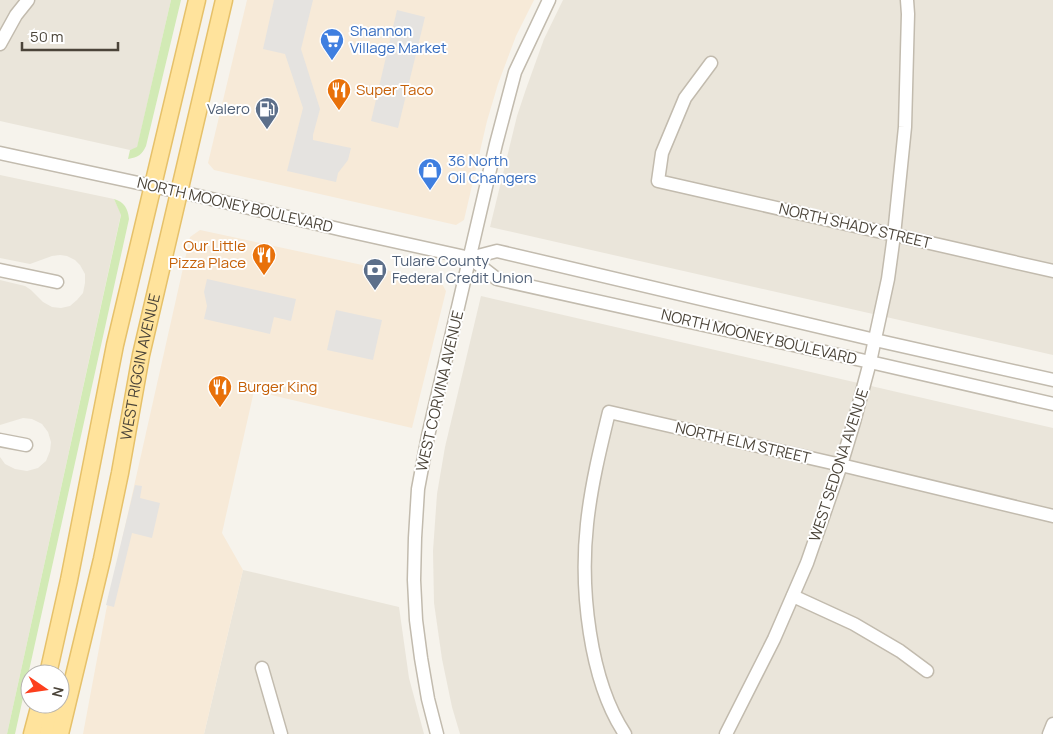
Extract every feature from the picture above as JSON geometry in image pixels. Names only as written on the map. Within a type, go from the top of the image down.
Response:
[{"type":"main road","name":"WEST RIGGIN AVENUE","points":[[52,664],[113,354],[197,0]]},
{"type":"main road","name":"WEST RIGGIN AVENUE","points":[[60,734],[102,559],[141,355],[224,0]]},
{"type":"main road","points":[[32,734],[37,714]]},
{"type":"main road","points":[[48,734],[51,714]]},
{"type":"street","points":[[0,44],[16,15],[28,0]]},
{"type":"street","name":"WEST CORVINA AVENUE","points":[[438,734],[428,699],[416,620],[414,580],[418,489],[428,436],[496,144],[515,72],[549,0]]},
{"type":"street","name":"WEST SEDONA AVENUE","points":[[726,734],[766,656],[793,596],[823,519],[854,422],[870,362],[888,279],[894,235],[905,127],[907,0]]},
{"type":"street","name":"NORTH SHADY STREET","points":[[711,63],[685,98],[662,153],[658,181],[1053,271]]},
{"type":"street","name":"NORTH MOONEY BOULEVARD","points":[[0,153],[470,258],[497,279],[1053,404]]},
{"type":"street","name":"NORTH MOONEY BOULEVARD","points":[[470,258],[496,251],[1053,380]]},
{"type":"street","points":[[0,270],[56,282]]},
{"type":"street","name":"NORTH ELM STREET","points":[[625,734],[611,708],[594,656],[585,577],[587,525],[591,494],[609,412],[1053,516]]},
{"type":"street","points":[[0,440],[26,445]]},
{"type":"street","points":[[793,596],[854,624],[900,651],[927,671]]},
{"type":"street","points":[[262,668],[282,734]]},
{"type":"street","points":[[1049,734],[1053,724]]},
{"type":"shaded area","points":[[0,0],[171,0],[137,148],[130,150],[0,121]]},
{"type":"shaded area","points":[[247,0],[534,0],[516,36],[498,84],[487,121],[464,220],[456,225],[214,170],[208,163]]},
{"type":"shaded area","points":[[274,0],[313,0],[301,49],[320,109],[313,140],[351,148],[348,160],[338,173],[336,182],[287,171],[303,108],[285,54],[263,49]]},
{"type":"shaded area","points":[[563,0],[1053,0],[1053,355],[490,227],[517,116],[544,39]]},
{"type":"shaded area","points":[[397,10],[425,17],[398,128],[371,121]]},
{"type":"shaded area","points":[[0,175],[114,199],[121,214],[22,664],[20,664],[20,675],[7,734],[0,734],[0,457],[5,464],[15,469],[27,471],[38,468],[46,461],[51,442],[48,432],[42,424],[32,419],[23,418],[0,425],[0,280],[25,286],[43,302],[52,307],[61,308],[70,306],[83,293],[85,274],[75,260],[67,256],[52,256],[30,264],[0,258]]},
{"type":"shaded area","points":[[200,230],[441,282],[446,291],[412,428],[254,391],[222,533],[243,570],[204,734],[83,734],[106,611],[190,237]]},
{"type":"shaded area","points":[[207,279],[296,299],[291,321],[274,317],[270,334],[204,319],[207,306],[204,292]]},
{"type":"shaded area","points":[[481,296],[1053,428],[1053,734],[460,734],[442,659],[434,603],[433,551],[437,494],[445,447]]},
{"type":"shaded area","points":[[336,310],[382,320],[373,360],[327,350]]},
{"type":"shaded area","points":[[135,485],[142,486],[140,498],[160,503],[152,538],[132,533],[114,607],[106,605]]},
{"type":"shaded area","points":[[243,570],[399,607],[409,678],[424,734],[204,734]]},
{"type":"green space","points":[[171,0],[181,0],[146,146],[139,155],[128,159],[130,150],[137,147]]},
{"type":"green space","points":[[114,199],[125,206],[129,219],[30,664],[22,664],[121,215]]},
{"type":"green space","points":[[20,675],[20,711],[15,734],[7,734]]},
{"type":"place","name":"Shannon Village Market","points":[[332,61]]},
{"type":"place","name":"Super Taco","points":[[339,111]]},
{"type":"place","name":"Valero","points":[[267,130]]},
{"type":"place","name":"36 North Oil Changers","points":[[430,191]]},
{"type":"place","name":"Our Little Pizza Place","points":[[264,276]]},
{"type":"place","name":"Tulare County Federal Credit Union","points":[[375,291]]},
{"type":"place","name":"Burger King","points":[[220,408]]}]
